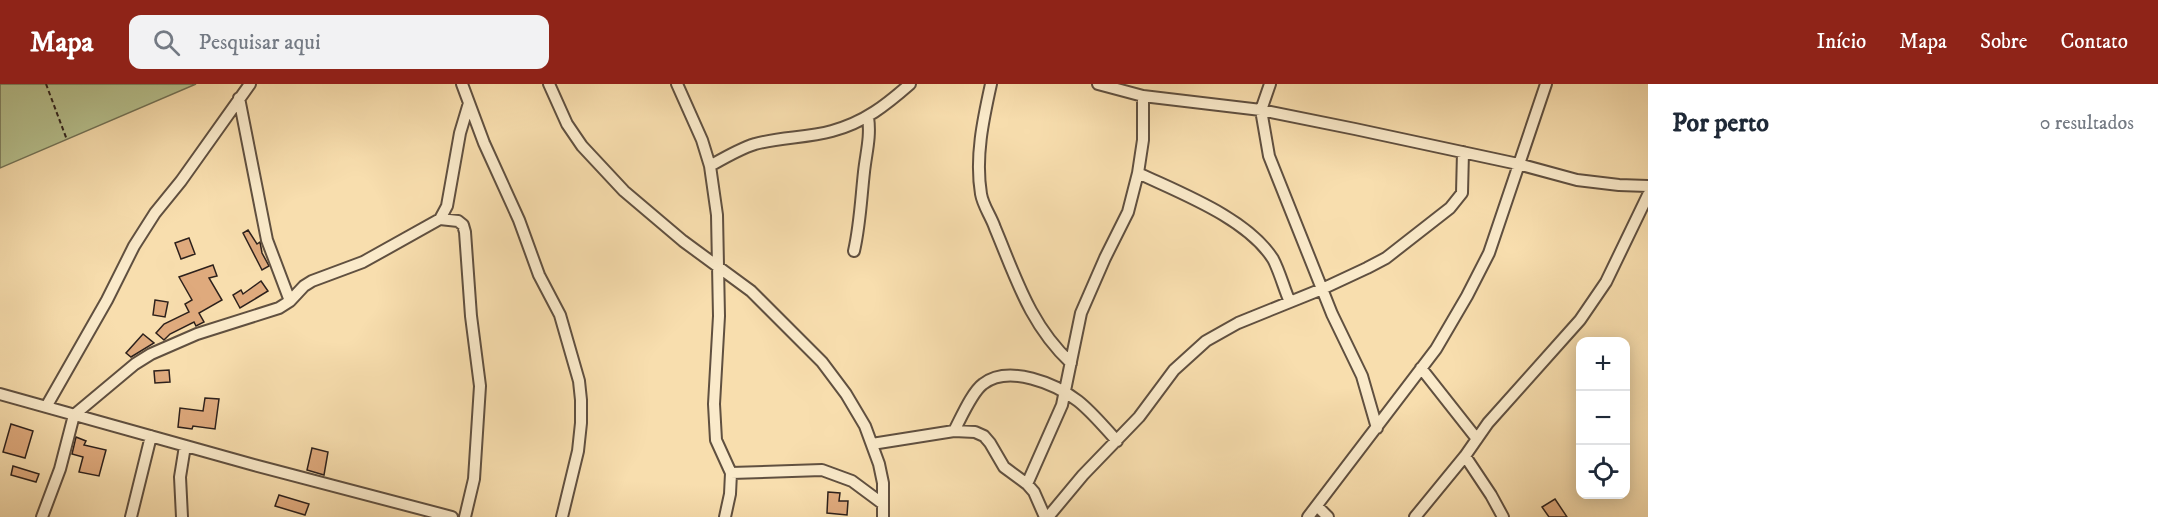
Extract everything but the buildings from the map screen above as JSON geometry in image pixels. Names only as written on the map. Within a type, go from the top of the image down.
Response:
[{"type":"street","points":[[46,407],[107,300],[134,246],[155,213],[250,84]]},
{"type":"street","points":[[462,84],[498,175],[519,220],[539,275],[560,315],[579,381],[581,423],[578,451],[562,517]]},
{"type":"street","points":[[549,84],[567,124],[624,192],[683,241],[751,291],[822,362],[846,394],[865,426],[879,464],[883,517]]},
{"type":"street","points":[[677,84],[702,140],[710,166],[717,215],[719,316],[714,404],[716,440],[731,472],[730,494],[725,517]]},
{"type":"street","points":[[710,166],[755,144],[832,131],[868,117],[881,110],[910,84]]},
{"type":"street","points":[[991,84],[982,123],[979,152],[981,196],[1016,281],[1042,331],[1071,363]]},
{"type":"street","points":[[1098,84],[1143,96],[1261,111],[1518,164],[1577,180],[1648,186]]},
{"type":"street","points":[[1270,84],[1261,111],[1269,156],[1322,289],[1362,376],[1377,428]]},
{"type":"street","points":[[1308,517],[1441,341],[1489,253],[1546,84]]},
{"type":"street","points":[[1027,484],[1058,419],[1082,313],[1105,258],[1128,212],[1138,173],[1143,140],[1143,96]]},
{"type":"street","points":[[240,99],[267,240],[290,301]]},
{"type":"street","points":[[42,517],[60,470],[74,415],[135,364],[151,354],[197,334],[279,308],[312,281],[363,262],[440,219],[447,206],[458,142],[469,103]]},
{"type":"street","points":[[854,251],[862,212],[864,171],[870,138],[868,117]]},
{"type":"street","points":[[872,444],[966,430],[984,436],[1004,467],[1034,492],[1047,517],[1083,475],[1139,417],[1174,370],[1206,341],[1238,323],[1322,289],[1386,258],[1450,208],[1462,193],[1463,152]]},
{"type":"street","points":[[1138,173],[1210,207],[1242,227],[1273,260],[1290,302]]},
{"type":"street","points":[[1415,517],[1509,398],[1580,320],[1606,282],[1648,195]]},
{"type":"street","points":[[440,219],[458,221],[463,225],[465,232],[472,323],[479,367],[480,386],[474,479],[465,517]]},
{"type":"street","points":[[1421,369],[1477,439]]},
{"type":"street","points":[[954,431],[978,389],[990,379],[1009,376],[1030,378],[1064,392],[1079,402],[1117,441]]},
{"type":"street","points":[[0,394],[452,517]]},
{"type":"street","points":[[131,517],[151,436]]},
{"type":"street","points":[[182,517],[180,477],[185,446]]},
{"type":"street","points":[[1465,456],[1503,517]]},
{"type":"street","points":[[731,472],[822,470],[852,481],[883,504]]},
{"type":"street","points":[[1317,506],[1328,517]]},
{"type":"path","points":[[46,84],[67,140]]},
{"type":"green space","points":[[0,84],[196,84],[0,168]]}]
